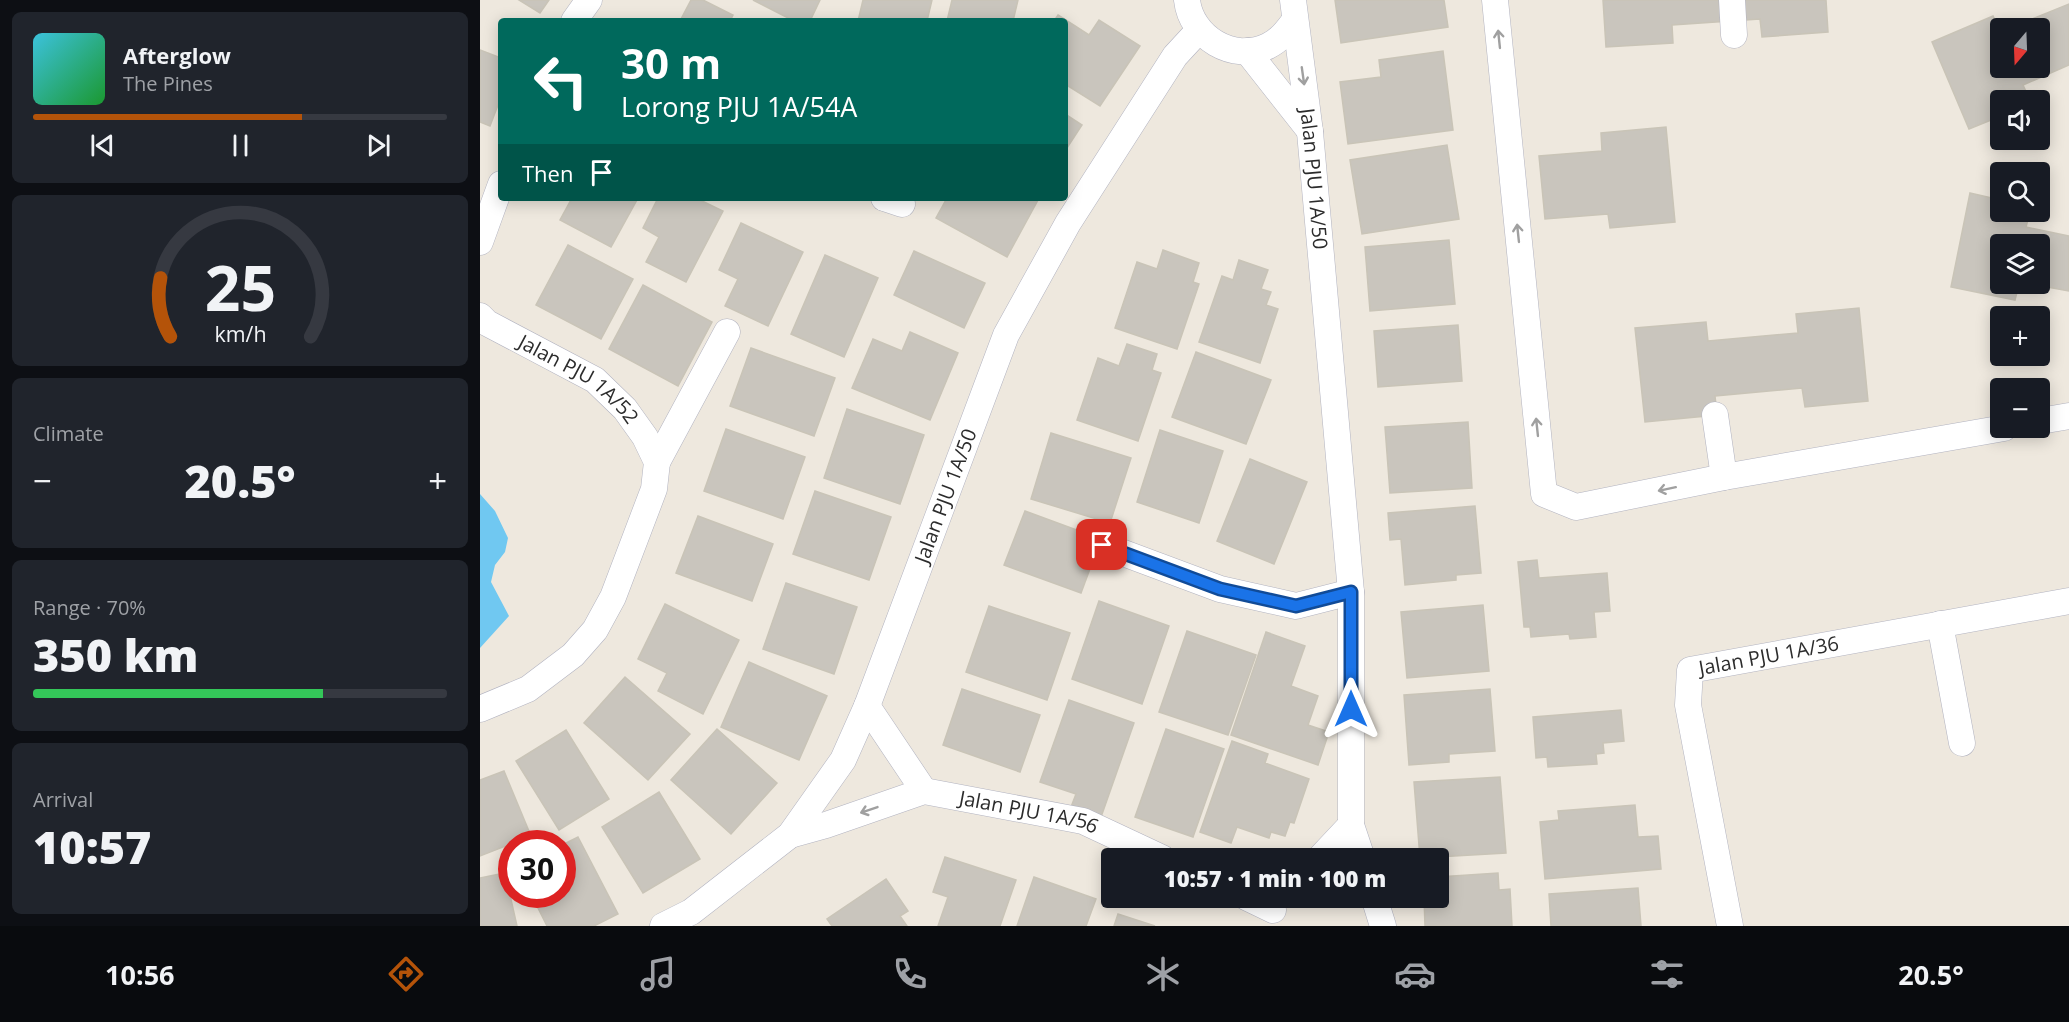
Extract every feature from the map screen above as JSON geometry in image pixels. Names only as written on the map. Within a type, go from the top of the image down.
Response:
[{"type":"street","points":[[576,18],[589,0]]},
{"type":"street","points":[[1495,0],[1544,494],[1576,507],[1725,477],[1990,430]]},
{"type":"street","points":[[1732,0],[1734,35]]},
{"type":"street","points":[[1191,12],[1209,40],[1227,49],[1247,51],[1266,47],[1283,36],[1294,10]]},
{"type":"street","name":"Jalan PJU 1A/50","points":[[1294,10],[1310,132],[1351,592],[1351,825],[1359,848]]},
{"type":"street","name":"Jalan PJU 1A/50","points":[[663,926],[691,912],[790,835],[843,760],[867,706],[1006,335],[1068,223],[1175,56],[1191,12]]},
{"type":"street","points":[[1247,51],[1310,132]]},
{"type":"street","points":[[480,242],[498,191]]},
{"type":"street","name":"Jalan PJU 1A/52","points":[[480,316],[487,323],[595,380],[625,409],[645,437],[657,462]]},
{"type":"street","points":[[480,709],[528,689],[573,655],[595,630],[614,597],[654,489],[657,462],[727,332]]},
{"type":"street","points":[[1715,415],[1725,477]]},
{"type":"street","points":[[2050,419],[2069,416]]},
{"type":"street","points":[[1102,545],[1220,589],[1296,606],[1351,592]]},
{"type":"street","name":"Jalan PJU 1A/36","points":[[1730,926],[1688,705],[1690,670],[2069,601]]},
{"type":"street","points":[[1940,624],[1962,743]]},
{"type":"street","points":[[790,835],[924,791],[867,706]]},
{"type":"street","name":"Jalan PJU 1A/56","points":[[924,791],[1083,821],[1141,848]]},
{"type":"street","points":[[1329,848],[1351,825]]},
{"type":"street","points":[[1377,908],[1383,926]]},
{"type":"water","points":[[480,494],[495,511],[508,538],[505,552],[495,565],[491,582],[509,616],[480,648]]},
{"type":"building","points":[[519,0],[549,0],[540,13]]},
{"type":"building","points":[[691,0],[703,0],[733,15],[732,18],[682,18]]},
{"type":"building","points":[[753,0],[820,0],[811,18],[788,18]]},
{"type":"building","points":[[863,0],[932,0],[928,18],[859,18]]},
{"type":"building","points":[[952,0],[1018,0],[1014,18],[948,18]]},
{"type":"building","points":[[1335,0],[1444,0],[1448,27],[1341,43]]},
{"type":"building","points":[[1603,0],[1826,0],[1828,32],[1762,37],[1760,19],[1672,25],[1673,43],[1606,47]]},
{"type":"building","points":[[2069,4],[2069,65],[2050,73],[2050,18],[2035,18]]},
{"type":"building","points":[[1993,16],[1994,18],[1990,18],[1990,78],[2039,78],[2023,85],[2025,90],[1990,90],[1990,120],[1969,129],[1932,42]]},
{"type":"building","points":[[1099,20],[1140,46],[1100,106],[1068,86],[1068,21],[1089,35]]},
{"type":"building","points":[[480,50],[498,57],[498,105],[490,126],[480,122]]},
{"type":"building","points":[[1443,51],[1453,130],[1348,144],[1340,82],[1381,77],[1379,60]]},
{"type":"building","points":[[1068,116],[1082,125],[1068,146]]},
{"type":"building","points":[[1666,127],[1675,222],[1610,228],[1608,214],[1545,219],[1539,156],[1602,151],[1601,133]]},
{"type":"building","points":[[1447,145],[1459,219],[1362,234],[1350,160]]},
{"type":"building","points":[[1970,193],[1990,198],[1990,222],[2027,222],[2026,227],[2069,236],[2069,291],[2050,288],[2050,234],[1990,234],[1990,294],[2016,294],[2015,300],[1951,287]]},
{"type":"building","points":[[570,201],[636,201],[611,247],[560,220]]},
{"type":"building","points":[[656,201],[702,201],[723,211],[686,282],[646,262],[659,237],[643,228]]},
{"type":"building","points":[[945,201],[1037,201],[1007,257],[936,218]]},
{"type":"building","points":[[741,223],[803,252],[768,326],[725,306],[738,279],[719,270]]},
{"type":"building","points":[[1449,240],[1455,304],[1370,311],[1365,247]]},
{"type":"building","points":[[568,245],[633,279],[601,339],[536,305]]},
{"type":"building","points":[[1163,250],[1199,263],[1193,282],[1199,284],[1177,349],[1115,328],[1137,262],[1157,269]]},
{"type":"building","points":[[914,251],[985,283],[964,328],[894,295]]},
{"type":"building","points":[[825,255],[878,278],[844,357],[791,334]]},
{"type":"building","points":[[1239,260],[1268,270],[1261,289],[1271,292],[1266,305],[1278,309],[1260,363],[1199,342],[1222,276],[1233,280]]},
{"type":"building","points":[[643,285],[712,322],[678,386],[609,349]]},
{"type":"building","points":[[1859,308],[1868,401],[1805,407],[1802,388],[1715,396],[1717,415],[1645,422],[1635,328],[1706,322],[1708,341],[1798,333],[1796,314]]},
{"type":"building","points":[[1458,325],[1462,381],[1378,387],[1374,331]]},
{"type":"building","points":[[910,332],[958,353],[930,420],[852,388],[873,339],[902,351]]},
{"type":"building","points":[[1127,344],[1157,354],[1152,370],[1161,373],[1138,441],[1077,420],[1098,358],[1119,366]]},
{"type":"building","points":[[751,348],[835,378],[814,436],[730,406]]},
{"type":"building","points":[[1196,352],[1271,380],[1246,444],[1172,417]]},
{"type":"building","points":[[847,409],[924,435],[900,504],[824,478]]},
{"type":"building","points":[[1468,422],[1472,488],[1390,493],[1385,427]]},
{"type":"building","points":[[726,429],[805,457],[783,519],[704,491]]},
{"type":"building","points":[[1160,430],[1223,451],[1199,523],[1137,502]]},
{"type":"building","points":[[1051,433],[1131,458],[1110,523],[1031,499]]},
{"type":"building","points":[[1250,459],[1307,482],[1274,564],[1217,541]]},
{"type":"building","points":[[815,491],[891,517],[869,580],[793,554]]},
{"type":"building","points":[[1475,506],[1481,573],[1456,575],[1456,580],[1405,585],[1401,539],[1390,540],[1388,513]]},
{"type":"building","points":[[1025,511],[1101,539],[1081,593],[1004,565]]},
{"type":"building","points":[[698,516],[773,544],[752,601],[676,573]]},
{"type":"building","points":[[1537,560],[1539,578],[1607,573],[1610,611],[1594,612],[1596,637],[1570,639],[1569,634],[1531,637],[1530,627],[1524,627],[1518,562]]},
{"type":"building","points":[[786,583],[857,607],[834,674],[763,649]]},
{"type":"building","points":[[1099,601],[1169,626],[1142,704],[1072,679]]},
{"type":"building","points":[[665,604],[739,640],[703,714],[658,691],[667,673],[638,659]]},
{"type":"building","points":[[1483,605],[1489,671],[1407,678],[1401,612]]},
{"type":"building","points":[[989,606],[1070,633],[1047,700],[966,672]]},
{"type":"building","points":[[1187,631],[1256,655],[1228,735],[1159,712]]},
{"type":"building","points":[[1266,632],[1305,646],[1291,686],[1318,696],[1308,725],[1329,732],[1318,765],[1231,735]]},
{"type":"building","points":[[749,662],[827,696],[799,760],[721,727]]},
{"type":"building","points":[[625,677],[690,734],[648,780],[584,723]]},
{"type":"building","points":[[962,689],[1040,715],[1020,772],[943,745]]},
{"type":"building","points":[[1490,689],[1495,751],[1449,754],[1449,762],[1409,765],[1404,695]]},
{"type":"building","points":[[1069,700],[1134,723],[1101,817],[1071,807],[1076,794],[1040,782]]},
{"type":"building","points":[[1621,710],[1624,741],[1603,743],[1604,753],[1596,754],[1597,764],[1548,767],[1547,757],[1536,758],[1533,717]]},
{"type":"building","points":[[717,729],[777,783],[731,834],[671,780]]},
{"type":"building","points":[[1166,729],[1224,749],[1193,837],[1135,817]]},
{"type":"building","points":[[566,730],[609,799],[559,830],[516,761]]},
{"type":"building","points":[[1232,741],[1268,754],[1265,763],[1309,779],[1294,823],[1290,822],[1285,836],[1271,832],[1269,838],[1237,827],[1231,843],[1200,832]]},
{"type":"building","points":[[504,771],[529,830],[498,830],[498,849],[480,856],[480,780]]},
{"type":"building","points":[[1500,777],[1506,853],[1449,856],[1449,848],[1419,848],[1414,782]]},
{"type":"building","points":[[659,792],[700,859],[643,893],[602,827]]},
{"type":"building","points":[[1635,805],[1638,837],[1658,836],[1661,869],[1545,879],[1540,822],[1559,820],[1558,811]]},
{"type":"building","points":[[578,837],[618,914],[594,926],[547,926],[538,908],[576,908],[576,838]]},
{"type":"building","points":[[945,857],[1016,880],[1000,926],[938,926],[948,897],[933,892]]},
{"type":"building","points":[[1498,873],[1499,890],[1510,889],[1512,926],[1425,926],[1424,908],[1449,908],[1449,876]]},
{"type":"building","points":[[498,874],[498,908],[513,908],[517,926],[480,926],[480,878]]},
{"type":"building","points":[[1034,877],[1096,899],[1086,926],[1017,926]]},
{"type":"building","points":[[886,879],[908,911],[900,916],[907,926],[832,926],[827,919]]},
{"type":"building","points":[[1638,888],[1641,926],[1551,926],[1549,894]]},
{"type":"building","points":[[1118,914],[1155,926],[1114,926]]},
{"type":"route","points":[[1102,545],[1220,589],[1296,606],[1351,592],[1351,709]]}]
